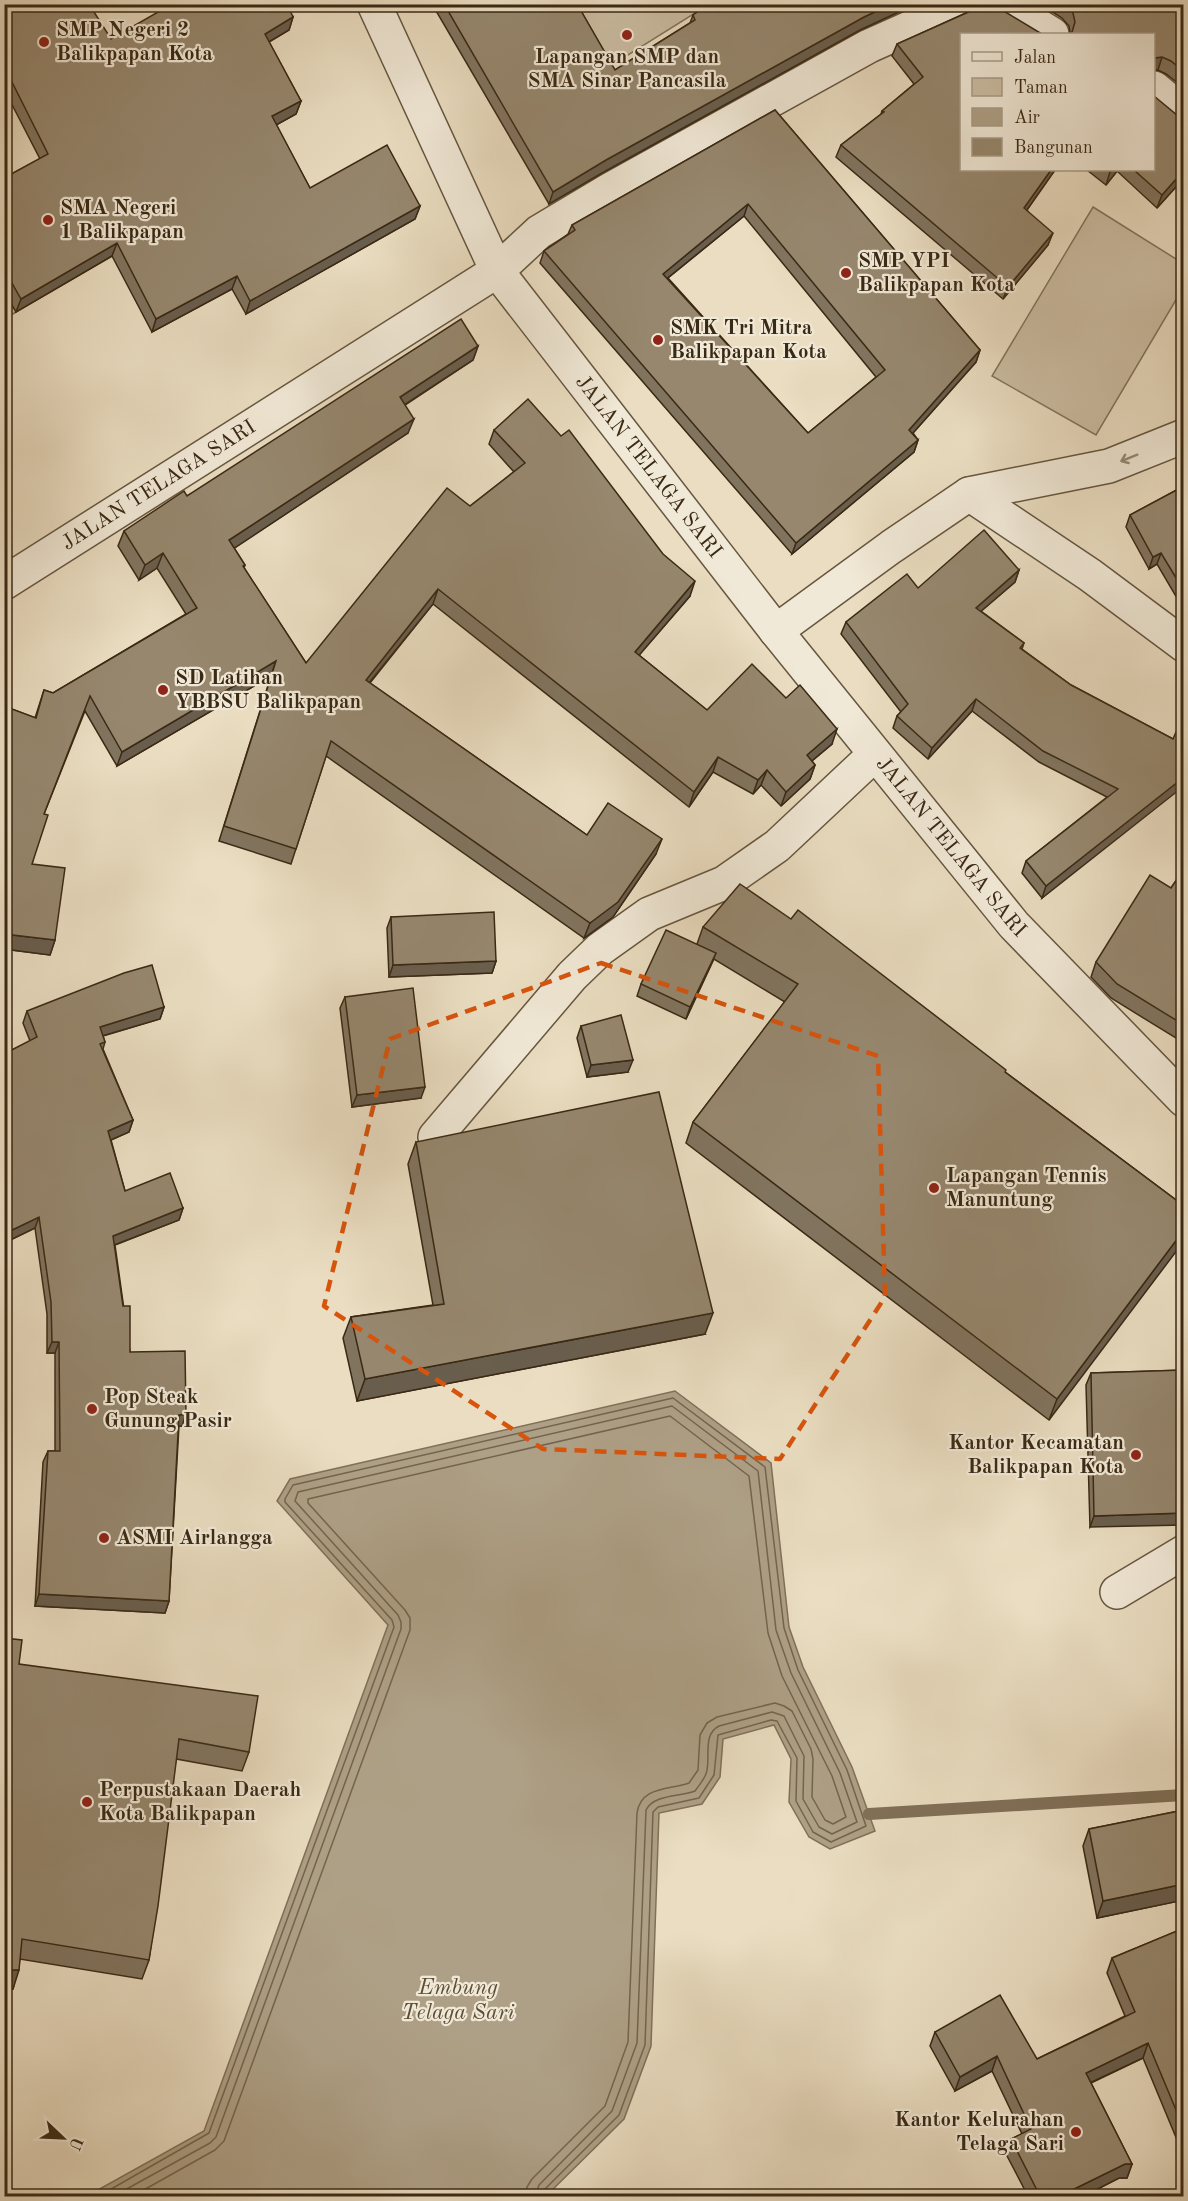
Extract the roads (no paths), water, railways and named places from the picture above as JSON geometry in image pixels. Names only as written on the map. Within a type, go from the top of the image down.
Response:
[{"type":"street","points":[[374,4],[497,271],[539,232],[611,189],[869,46],[963,4]]},
{"type":"street","points":[[1003,4],[1050,33]]},
{"type":"street","points":[[1155,88],[1184,113]]},
{"type":"street","name":"JALAN TELAGA SARI","points":[[4,583],[497,271],[776,631],[1014,925],[1184,1100]]},
{"type":"street","points":[[776,631],[891,547],[969,494],[1109,466],[1184,436]]},
{"type":"street","points":[[969,494],[1090,575],[1184,645]]},
{"type":"street","points":[[435,1137],[572,976],[600,949],[649,914],[724,883],[777,846],[875,754]]},
{"type":"street","points":[[1118,1592],[1184,1552]]},
{"type":"water","name":"Embung Telaga Sari","points":[[675,1391],[771,1463],[789,1627],[803,1667],[852,1767],[875,1831],[830,1849],[809,1837],[789,1802],[791,1759],[774,1725],[723,1739],[720,1777],[702,1804],[659,1813],[651,2046],[624,2119],[546,2196],[87,2196],[204,2131],[388,1625],[277,1501],[290,1479]]},
{"type":"waterway","points":[[869,1814],[1184,1795]]},
{"type":"place","name":"Lapangan SMP dan SMA Sinar Pancasila","points":[[627,35]]},
{"type":"place","name":"SMP Negeri 2 Balikpapan Kota","points":[[44,42]]},
{"type":"place","name":"SMA Negeri 1 Balikpapan","points":[[48,220]]},
{"type":"place","name":"SMP YPI Balikpapan Kota","points":[[846,273]]},
{"type":"place","name":"SMK Tri Mitra Balikpapan Kota","points":[[658,340]]},
{"type":"place","name":"SD Latihan YBBSU Balikpapan","points":[[163,690]]},
{"type":"place","name":"Lapangan Tennis Manuntung","points":[[934,1188]]},
{"type":"place","name":"Pop Steak Gunung Pasir","points":[[92,1409]]},
{"type":"place","name":"Kantor Kecamatan Balikpapan Kota","points":[[1136,1455]]},
{"type":"place","name":"ASMI Airlangga","points":[[104,1538]]},
{"type":"place","name":"Perpustakaan Daerah Kota Balikpapan","points":[[87,1802]]},
{"type":"place","name":"Kantor Kelurahan Telaga Sari","points":[[1076,2132]]}]
